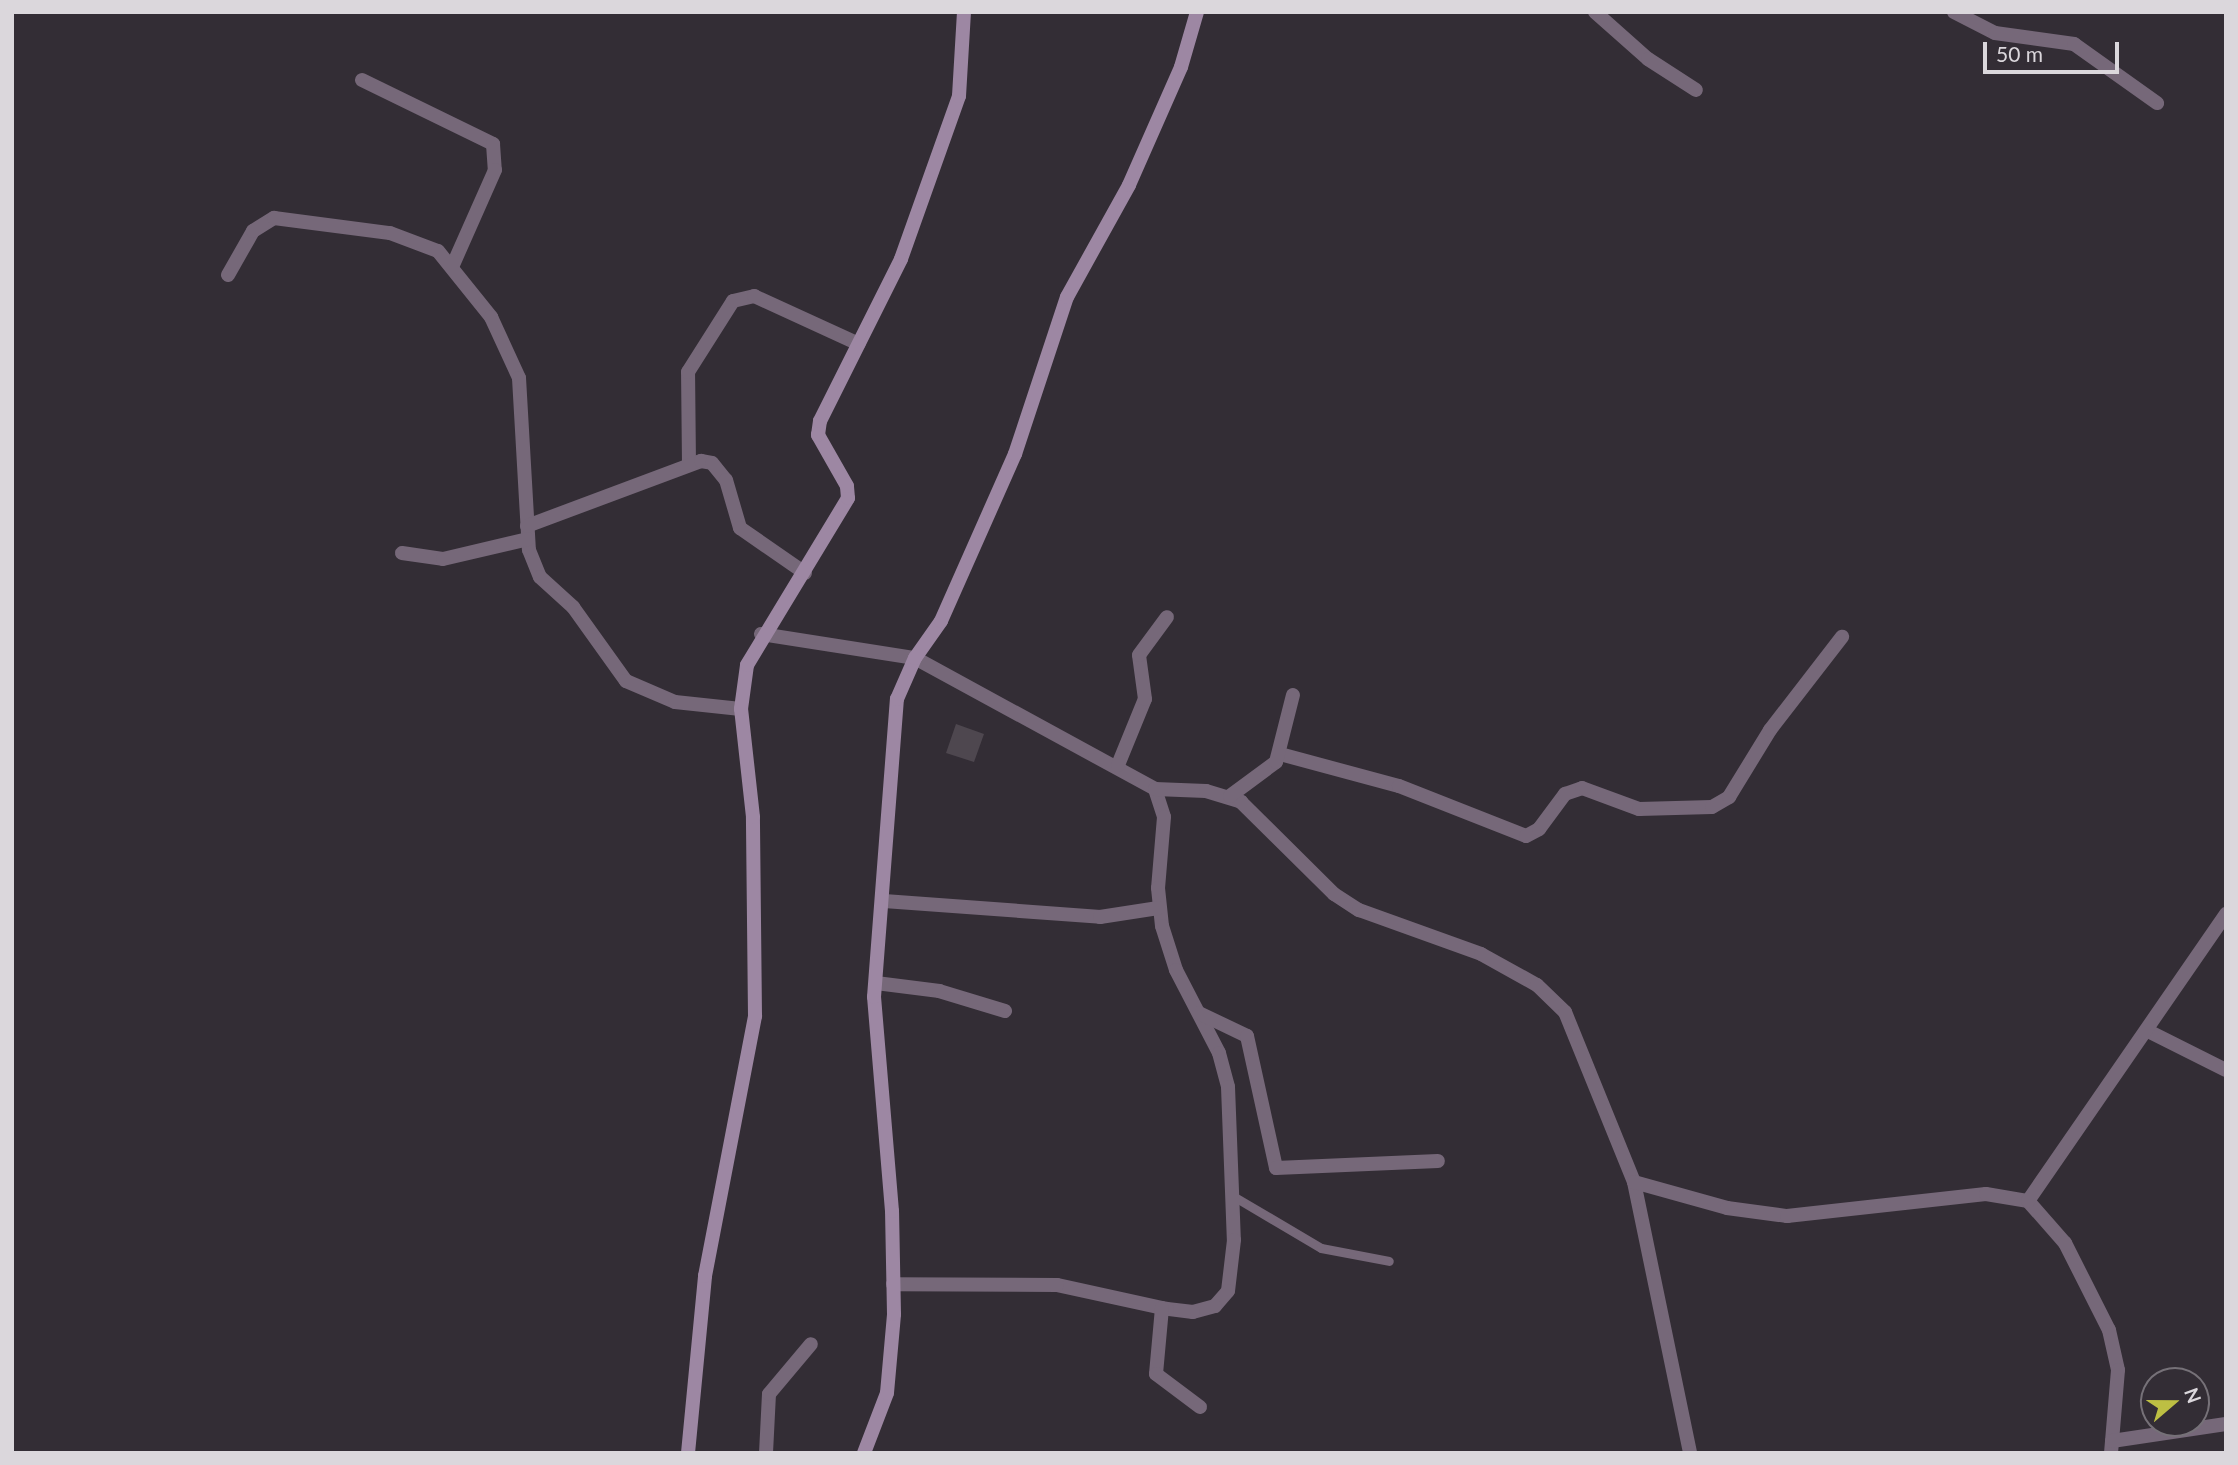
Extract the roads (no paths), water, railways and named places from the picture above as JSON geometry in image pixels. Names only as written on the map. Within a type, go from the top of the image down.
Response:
[{"type":"street","points":[[688,1453],[705,1276],[755,1016],[753,817],[741,709],[747,665],[761,634],[804,573],[848,498],[841,472],[818,435],[901,259],[959,96],[964,12]]},
{"type":"street","points":[[864,1453],[887,1393],[893,1284],[876,983],[897,699],[915,657],[941,621],[1015,454],[1067,297],[1129,185],[1181,67],[1197,12]]},
{"type":"street","points":[[1595,12],[1648,59],[1696,90]]},
{"type":"street","points":[[1954,12],[1995,33],[2074,44],[2158,103]]},
{"type":"street","points":[[362,80],[493,144],[495,170],[453,265]]},
{"type":"street","points":[[228,275],[253,231],[274,218],[415,239],[453,265],[491,317],[519,378],[528,533],[540,577],[585,623],[625,681],[674,702],[741,709]]},
{"type":"street","points":[[689,464],[688,372],[733,301],[754,296],[859,344]]},
{"type":"street","points":[[402,553],[443,559],[528,533],[701,461],[719,469],[740,528],[804,573]]},
{"type":"street","points":[[1118,765],[1145,699],[1139,655],[1167,617]]},
{"type":"street","points":[[761,634],[915,657],[941,668],[1118,765],[1156,789],[1230,796],[1260,816],[1315,878],[1359,910],[1481,954],[1556,1000],[1579,1035],[1634,1182],[1690,1453]]},
{"type":"street","points":[[1280,754],[1389,783],[1525,836],[1539,829],[1565,794],[1582,788],[1639,809],[1712,807],[1729,797],[1770,730],[1842,638]]},
{"type":"street","points":[[1230,796],[1264,776],[1280,754],[1293,695]]},
{"type":"street","points":[[893,1284],[1057,1285],[1162,1308],[1193,1312],[1222,1301],[1232,1272],[1233,1196],[1228,1087],[1199,1013],[1176,970],[1158,908],[1164,817],[1156,789]]},
{"type":"street","points":[[884,901],[1100,917],[1158,908]]},
{"type":"street","points":[[2028,1201],[2148,1031],[2226,914]]},
{"type":"street","points":[[876,983],[939,991],[1005,1011]]},
{"type":"street","points":[[1199,1013],[1247,1035],[1276,1168],[1438,1161]]},
{"type":"street","points":[[2148,1031],[2226,1070]]},
{"type":"street","points":[[1634,1182],[1727,1208],[1787,1216],[1986,1194],[2028,1201],[2065,1242],[2109,1330],[2118,1370],[2112,1447],[2226,1424]]},
{"type":"street","points":[[1162,1308],[1156,1374],[1200,1407]]},
{"type":"street","points":[[766,1453],[769,1394],[811,1344]]},
{"type":"lane","points":[[1233,1196],[1321,1248],[1389,1261]]}]
